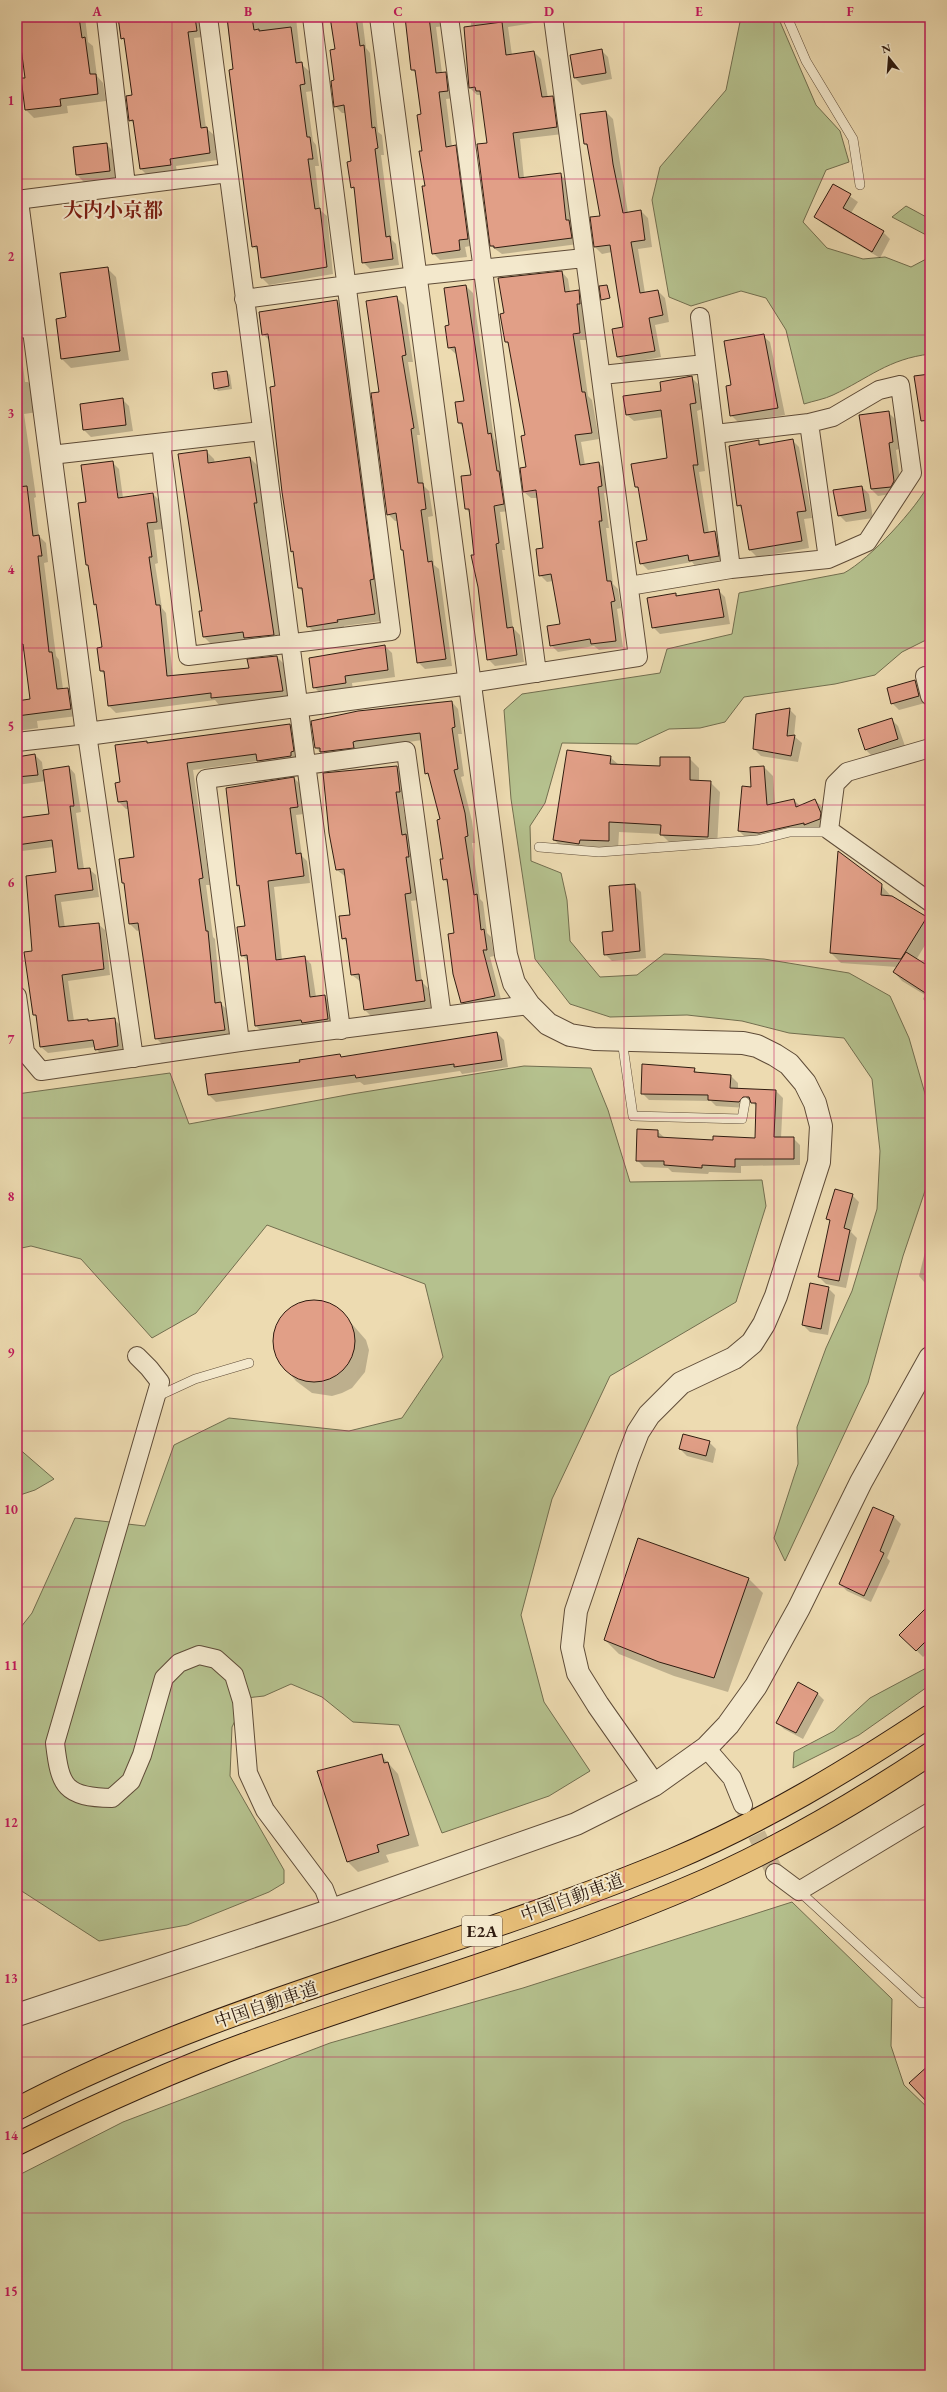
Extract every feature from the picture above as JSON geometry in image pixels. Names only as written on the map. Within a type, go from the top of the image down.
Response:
[{"type":"highway","name":"中国自動車道","points":[[17,2109],[75,2079],[234,2015],[570,1900],[672,1860],[766,1816],[857,1764],[930,1716]]},
{"type":"highway","name":"中国自動車道","points":[[17,2144],[91,2108],[178,2070],[251,2042],[578,1930],[686,1889],[781,1843],[870,1794],[930,1754]]},
{"type":"street","points":[[106,17],[126,185]]},
{"type":"street","points":[[208,17],[261,431],[341,1030]]},
{"type":"street","points":[[161,443],[188,656],[390,631],[312,17]]},
{"type":"street","points":[[381,17],[506,955],[514,983],[529,1005],[548,1024],[570,1035],[594,1039],[722,1041],[757,1046],[789,1064],[805,1083],[815,1103],[821,1126],[818,1162],[776,1296],[764,1324],[752,1342],[734,1358],[681,1383],[649,1415],[638,1432],[628,1458],[576,1611],[572,1647],[578,1673],[598,1706],[654,1785]]},
{"type":"street","points":[[449,17],[537,673]]},
{"type":"street","points":[[17,742],[299,707],[537,673],[638,656],[602,375],[584,258],[553,17]]},
{"type":"street","points":[[134,1058],[87,734],[51,456],[25,328],[17,200],[228,173]]},
{"type":"street","points":[[244,299],[415,276],[584,258]]},
{"type":"street","points":[[700,317],[731,569]]},
{"type":"street","points":[[602,375],[706,364]]},
{"type":"street","points":[[629,586],[731,569],[828,559],[867,542],[912,473],[900,385],[879,390],[833,418],[809,423],[715,434]]},
{"type":"street","points":[[809,423],[828,559]]},
{"type":"street","points":[[51,456],[261,431]]},
{"type":"street","points":[[924,676],[930,696]]},
{"type":"street","points":[[930,748],[847,772],[835,784],[830,830],[930,902]]},
{"type":"street","points":[[240,1042],[206,779],[406,751],[442,1016]]},
{"type":"street","points":[[17,996],[25,1052],[41,1071],[240,1042],[529,1005]]},
{"type":"street","points":[[137,1356],[150,1368],[160,1382],[55,1743],[58,1772],[69,1789],[90,1797],[112,1798],[131,1781],[142,1755],[164,1678],[180,1663],[199,1655],[216,1659],[234,1675],[242,1701],[248,1773],[265,1810],[324,1890],[332,1910]]},
{"type":"street","points":[[17,2015],[332,1910],[576,1824],[654,1785],[706,1748],[728,1725],[756,1686],[800,1608],[861,1482],[930,1358]]},
{"type":"street","points":[[706,1748],[732,1778],[742,1805]]},
{"type":"street","points":[[775,1873],[799,1891],[930,1812]]},
{"type":"lane","points":[[787,17],[806,61],[853,139],[860,184]]},
{"type":"lane","points":[[539,847],[607,852],[757,840],[790,832],[833,832]]},
{"type":"lane","points":[[622,1040],[633,1116],[742,1119],[744,1102]]},
{"type":"lane","points":[[155,1397],[195,1379],[249,1363]]},
{"type":"lane","points":[[799,1891],[921,2003],[930,2002]]},
{"type":"green space","points":[[741,17],[778,17],[816,105],[840,131],[849,162],[826,170],[803,222],[827,248],[863,259],[885,257],[911,267],[930,257],[930,354],[902,360],[879,370],[833,395],[804,404],[786,330],[766,298],[741,291],[691,306],[669,297],[652,200],[660,167],[726,90]]},
{"type":"green space","points":[[906,206],[930,219],[930,237],[892,217]]},
{"type":"green space","points":[[930,482],[930,638],[902,652],[875,675],[835,684],[744,697],[725,722],[700,728],[669,729],[637,744],[562,743],[545,803],[530,826],[531,861],[561,873],[567,900],[570,941],[600,977],[637,975],[664,954],[764,959],[849,973],[890,996],[909,1038],[930,1111],[930,1176],[903,1256],[868,1383],[785,1561],[774,1538],[798,1464],[797,1427],[826,1348],[852,1291],[877,1209],[880,1151],[872,1079],[844,1038],[789,1033],[742,1021],[687,1015],[610,1017],[570,1004],[535,959],[511,799],[504,710],[522,694],[660,673],[667,649],[732,634],[739,593],[844,573],[855,566],[867,557],[904,519],[924,493]]},
{"type":"green space","points":[[524,1066],[591,1068],[608,1110],[630,1182],[762,1180],[766,1206],[736,1302],[610,1376],[552,1499],[521,1615],[544,1702],[590,1771],[549,1796],[442,1833],[399,1725],[353,1722],[322,1697],[291,1684],[264,1696],[246,1698],[232,1727],[230,1776],[284,1870],[284,1883],[269,1892],[187,1925],[99,1941],[17,1888],[17,1632],[32,1613],[75,1518],[145,1526],[174,1445],[229,1418],[349,1431],[402,1418],[443,1357],[425,1284],[267,1225],[196,1313],[152,1338],[81,1259],[31,1246],[17,1249],[17,1094],[170,1073],[189,1124],[352,1094]]},
{"type":"green space","points":[[17,1447],[54,1479],[35,1490],[17,1496]]},
{"type":"green space","points":[[930,1666],[930,1685],[859,1735],[793,1768],[794,1752],[834,1731],[870,1698]]},
{"type":"green space","points":[[792,1902],[892,1999],[891,2046],[904,2085],[930,2110],[930,2375],[17,2375],[17,2176],[123,2122],[330,2043],[523,1988]]},
{"type":"building","points":[[17,17],[79,17],[82,38],[85,37],[90,74],[96,74],[98,94],[60,99],[61,106],[25,110],[21,78],[25,78]]},
{"type":"building","points":[[118,17],[195,17],[197,31],[188,32],[201,128],[207,127],[210,153],[170,159],[171,165],[140,169],[133,120],[129,121],[126,96],[132,95],[124,38],[121,39]]},
{"type":"building","points":[[227,17],[252,17],[254,30],[259,29],[259,31],[291,27],[296,63],[302,62],[305,84],[300,85],[307,137],[310,137],[313,159],[308,159],[315,209],[320,208],[327,267],[261,278],[257,246],[252,247],[247,210],[229,70],[233,69]]},
{"type":"building","points":[[330,17],[356,17],[360,46],[364,45],[372,128],[375,127],[378,148],[375,149],[386,237],[390,236],[393,259],[362,263],[354,187],[351,188],[347,162],[351,161],[344,105],[334,107],[331,81],[334,80],[330,50],[335,49]]},
{"type":"building","points":[[405,17],[429,17],[436,73],[446,72],[448,91],[439,92],[446,147],[456,145],[468,239],[459,240],[460,250],[432,254],[422,186],[425,186],[419,151],[422,151],[417,115],[421,114],[415,70],[411,70]]},
{"type":"building","points":[[502,22],[506,55],[534,51],[542,97],[553,96],[557,127],[513,133],[519,178],[561,173],[566,220],[569,220],[572,238],[494,248],[494,246],[490,246],[477,144],[487,143],[480,91],[476,91],[475,87],[469,88],[464,27]]},
{"type":"building","points":[[602,49],[606,73],[574,78],[570,55]]},
{"type":"building","points":[[606,111],[613,164],[623,213],[641,210],[645,240],[631,242],[640,293],[658,290],[663,315],[649,318],[655,351],[617,357],[612,329],[623,327],[610,245],[594,247],[590,217],[600,216],[587,144],[584,144],[580,114]]},
{"type":"building","points":[[107,143],[110,171],[76,175],[73,147]]},
{"type":"building","points":[[833,184],[851,194],[843,208],[884,231],[872,252],[814,217]]},
{"type":"building","points":[[108,267],[120,351],[61,359],[56,319],[66,317],[60,273]]},
{"type":"building","points":[[562,271],[565,292],[579,290],[580,304],[577,304],[580,333],[573,334],[582,392],[585,392],[592,433],[575,435],[580,465],[599,462],[602,486],[598,487],[602,521],[599,521],[607,581],[611,581],[615,601],[611,602],[616,641],[591,644],[590,639],[550,646],[547,626],[560,624],[551,574],[539,576],[536,549],[543,548],[536,490],[523,492],[520,468],[526,467],[521,436],[525,435],[508,342],[505,342],[500,314],[504,313],[498,278]]},
{"type":"building","points":[[466,285],[488,434],[491,433],[504,504],[494,506],[499,543],[496,544],[507,628],[513,627],[517,655],[487,660],[478,587],[471,555],[474,555],[469,509],[465,509],[461,476],[471,475],[462,423],[458,423],[455,402],[464,401],[455,347],[448,348],[445,326],[449,325],[444,288]]},
{"type":"building","points":[[607,285],[610,298],[601,300],[599,286]]},
{"type":"building","points":[[397,296],[406,355],[402,356],[414,428],[411,429],[418,483],[423,483],[426,509],[421,510],[428,562],[432,561],[446,659],[417,663],[403,550],[401,550],[396,513],[387,515],[371,393],[379,392],[366,301]]},
{"type":"building","points":[[337,300],[374,579],[370,580],[375,614],[337,620],[338,622],[307,627],[302,588],[298,588],[282,492],[270,387],[275,386],[268,334],[262,335],[259,312]]},
{"type":"building","points":[[764,334],[778,408],[730,416],[726,386],[731,385],[724,341]]},
{"type":"building","points":[[227,371],[229,386],[214,389],[212,373]]},
{"type":"building","points":[[930,374],[930,420],[921,421],[914,376]]},
{"type":"building","points":[[692,376],[696,403],[690,404],[698,465],[693,465],[704,533],[715,531],[719,556],[689,561],[688,555],[640,564],[636,542],[647,540],[638,487],[635,487],[631,464],[667,458],[661,410],[626,415],[623,396],[661,391],[660,382]]},
{"type":"building","points":[[123,398],[126,425],[83,430],[80,404]]},
{"type":"building","points":[[889,411],[893,442],[889,443],[894,481],[891,487],[871,489],[859,415]]},
{"type":"building","points":[[793,439],[806,511],[797,512],[802,541],[749,550],[741,505],[737,506],[729,446],[759,440],[759,445]]},
{"type":"building","points":[[207,450],[208,463],[250,457],[257,503],[254,503],[274,635],[244,638],[243,632],[203,637],[199,611],[202,611],[178,454]]},
{"type":"building","points":[[113,461],[118,498],[153,493],[157,522],[147,523],[152,557],[149,557],[156,605],[160,605],[167,676],[249,668],[247,659],[277,656],[283,691],[211,698],[211,693],[108,706],[104,671],[100,671],[97,648],[102,647],[96,604],[94,605],[88,565],[86,565],[78,503],[86,502],[81,465]]},
{"type":"building","points":[[27,486],[33,536],[39,535],[42,556],[38,556],[49,652],[52,652],[57,689],[68,688],[71,709],[17,716],[17,701],[30,699],[23,644],[17,645],[17,487]]},
{"type":"building","points":[[862,486],[866,511],[838,516],[833,490]]},
{"type":"building","points":[[719,589],[724,617],[652,628],[647,598],[676,593],[676,596]]},
{"type":"building","points":[[385,645],[388,670],[345,676],[346,683],[313,688],[309,658]]},
{"type":"building","points":[[915,680],[919,696],[891,704],[887,688]]},
{"type":"building","points":[[452,701],[455,727],[452,728],[458,769],[454,770],[465,813],[468,836],[465,837],[474,895],[477,894],[481,930],[484,929],[487,950],[483,950],[495,996],[461,1003],[453,974],[448,934],[454,933],[447,879],[443,880],[440,859],[443,859],[437,820],[440,819],[428,773],[425,774],[420,733],[356,741],[353,742],[354,748],[320,752],[320,748],[315,748],[311,721],[358,711]]},
{"type":"building","points":[[790,708],[787,736],[795,735],[791,756],[753,749],[756,714]]},
{"type":"building","points":[[892,718],[898,739],[865,750],[858,729]]},
{"type":"building","points":[[290,724],[294,751],[291,752],[291,756],[257,761],[256,754],[187,763],[203,878],[199,879],[206,931],[208,931],[215,1003],[221,1002],[225,1030],[155,1039],[138,923],[129,924],[124,883],[122,883],[119,859],[134,857],[127,801],[118,802],[115,783],[120,782],[115,745],[147,741],[147,743]]},
{"type":"building","points":[[567,750],[611,756],[610,764],[660,766],[660,757],[690,757],[690,780],[711,781],[708,837],[660,835],[661,825],[609,822],[609,841],[580,840],[579,844],[553,840]]},
{"type":"building","points":[[35,754],[38,775],[17,777],[17,757]]},
{"type":"building","points":[[69,766],[74,806],[70,806],[78,869],[90,868],[93,890],[55,895],[59,927],[99,923],[104,969],[62,975],[68,1021],[88,1019],[88,1021],[115,1018],[118,1046],[95,1050],[93,1040],[40,1047],[36,1015],[33,1015],[24,952],[32,951],[26,876],[56,872],[52,840],[17,845],[17,818],[49,814],[43,770]]},
{"type":"building","points":[[397,766],[400,792],[396,792],[402,835],[406,834],[409,857],[406,857],[411,893],[405,894],[416,981],[422,980],[425,1001],[364,1010],[359,974],[351,975],[346,938],[342,939],[339,916],[350,915],[344,869],[336,870],[329,833],[323,773]]},
{"type":"building","points":[[764,766],[767,805],[794,799],[796,807],[815,799],[821,813],[820,819],[804,825],[804,823],[759,833],[738,831],[742,786],[751,787],[750,767]]},
{"type":"building","points":[[294,777],[298,807],[290,808],[296,854],[301,853],[304,876],[268,881],[276,960],[305,956],[310,997],[325,995],[328,1019],[302,1023],[301,1020],[255,1026],[247,955],[241,956],[237,927],[245,926],[239,885],[237,886],[226,788]]},
{"type":"building","points":[[838,851],[882,884],[881,895],[892,896],[927,917],[901,959],[830,953]]},
{"type":"building","points":[[635,884],[640,951],[604,955],[602,932],[613,931],[609,886]]},
{"type":"building","points":[[906,952],[930,967],[930,996],[893,972]]},
{"type":"building","points":[[497,1032],[502,1060],[454,1067],[454,1064],[356,1078],[355,1075],[208,1095],[205,1074],[300,1062],[299,1060],[340,1054],[341,1057]]},
{"type":"building","points":[[642,1064],[695,1068],[694,1072],[731,1075],[730,1088],[776,1090],[774,1137],[794,1137],[794,1159],[735,1159],[735,1167],[702,1165],[702,1168],[664,1165],[664,1161],[636,1161],[637,1129],[658,1130],[658,1137],[713,1140],[713,1136],[755,1138],[756,1103],[751,1103],[749,1097],[743,1097],[739,1102],[708,1100],[708,1095],[641,1094]]},
{"type":"building","points":[[835,1189],[853,1194],[844,1228],[850,1230],[839,1281],[818,1277],[830,1220],[826,1219]]},
{"type":"building","points":[[810,1283],[829,1287],[821,1329],[802,1325]]},
{"type":"building","points":[[314,1300],[330,1303],[343,1312],[352,1325],[355,1341],[352,1357],[343,1370],[330,1379],[314,1382],[298,1379],[285,1370],[276,1357],[273,1341],[276,1325],[285,1312],[298,1303]]},
{"type":"building","points":[[683,1434],[710,1441],[706,1456],[679,1449]]},
{"type":"building","points":[[873,1507],[894,1516],[880,1551],[884,1553],[864,1596],[839,1584]]},
{"type":"building","points":[[638,1538],[749,1578],[714,1678],[659,1662],[604,1640]]},
{"type":"building","points":[[930,1604],[930,1637],[916,1651],[899,1635]]},
{"type":"building","points":[[798,1682],[818,1693],[796,1733],[776,1723]]},
{"type":"building","points":[[382,1754],[384,1763],[388,1762],[409,1835],[377,1845],[379,1852],[347,1862],[317,1771]]},
{"type":"building","points":[[930,2064],[930,2105],[909,2083]]},
{"type":"tunnel","points":[[745,1810],[775,1873]]},
{"type":"district","name":"大内小京都","points":[[113,210]]}]
